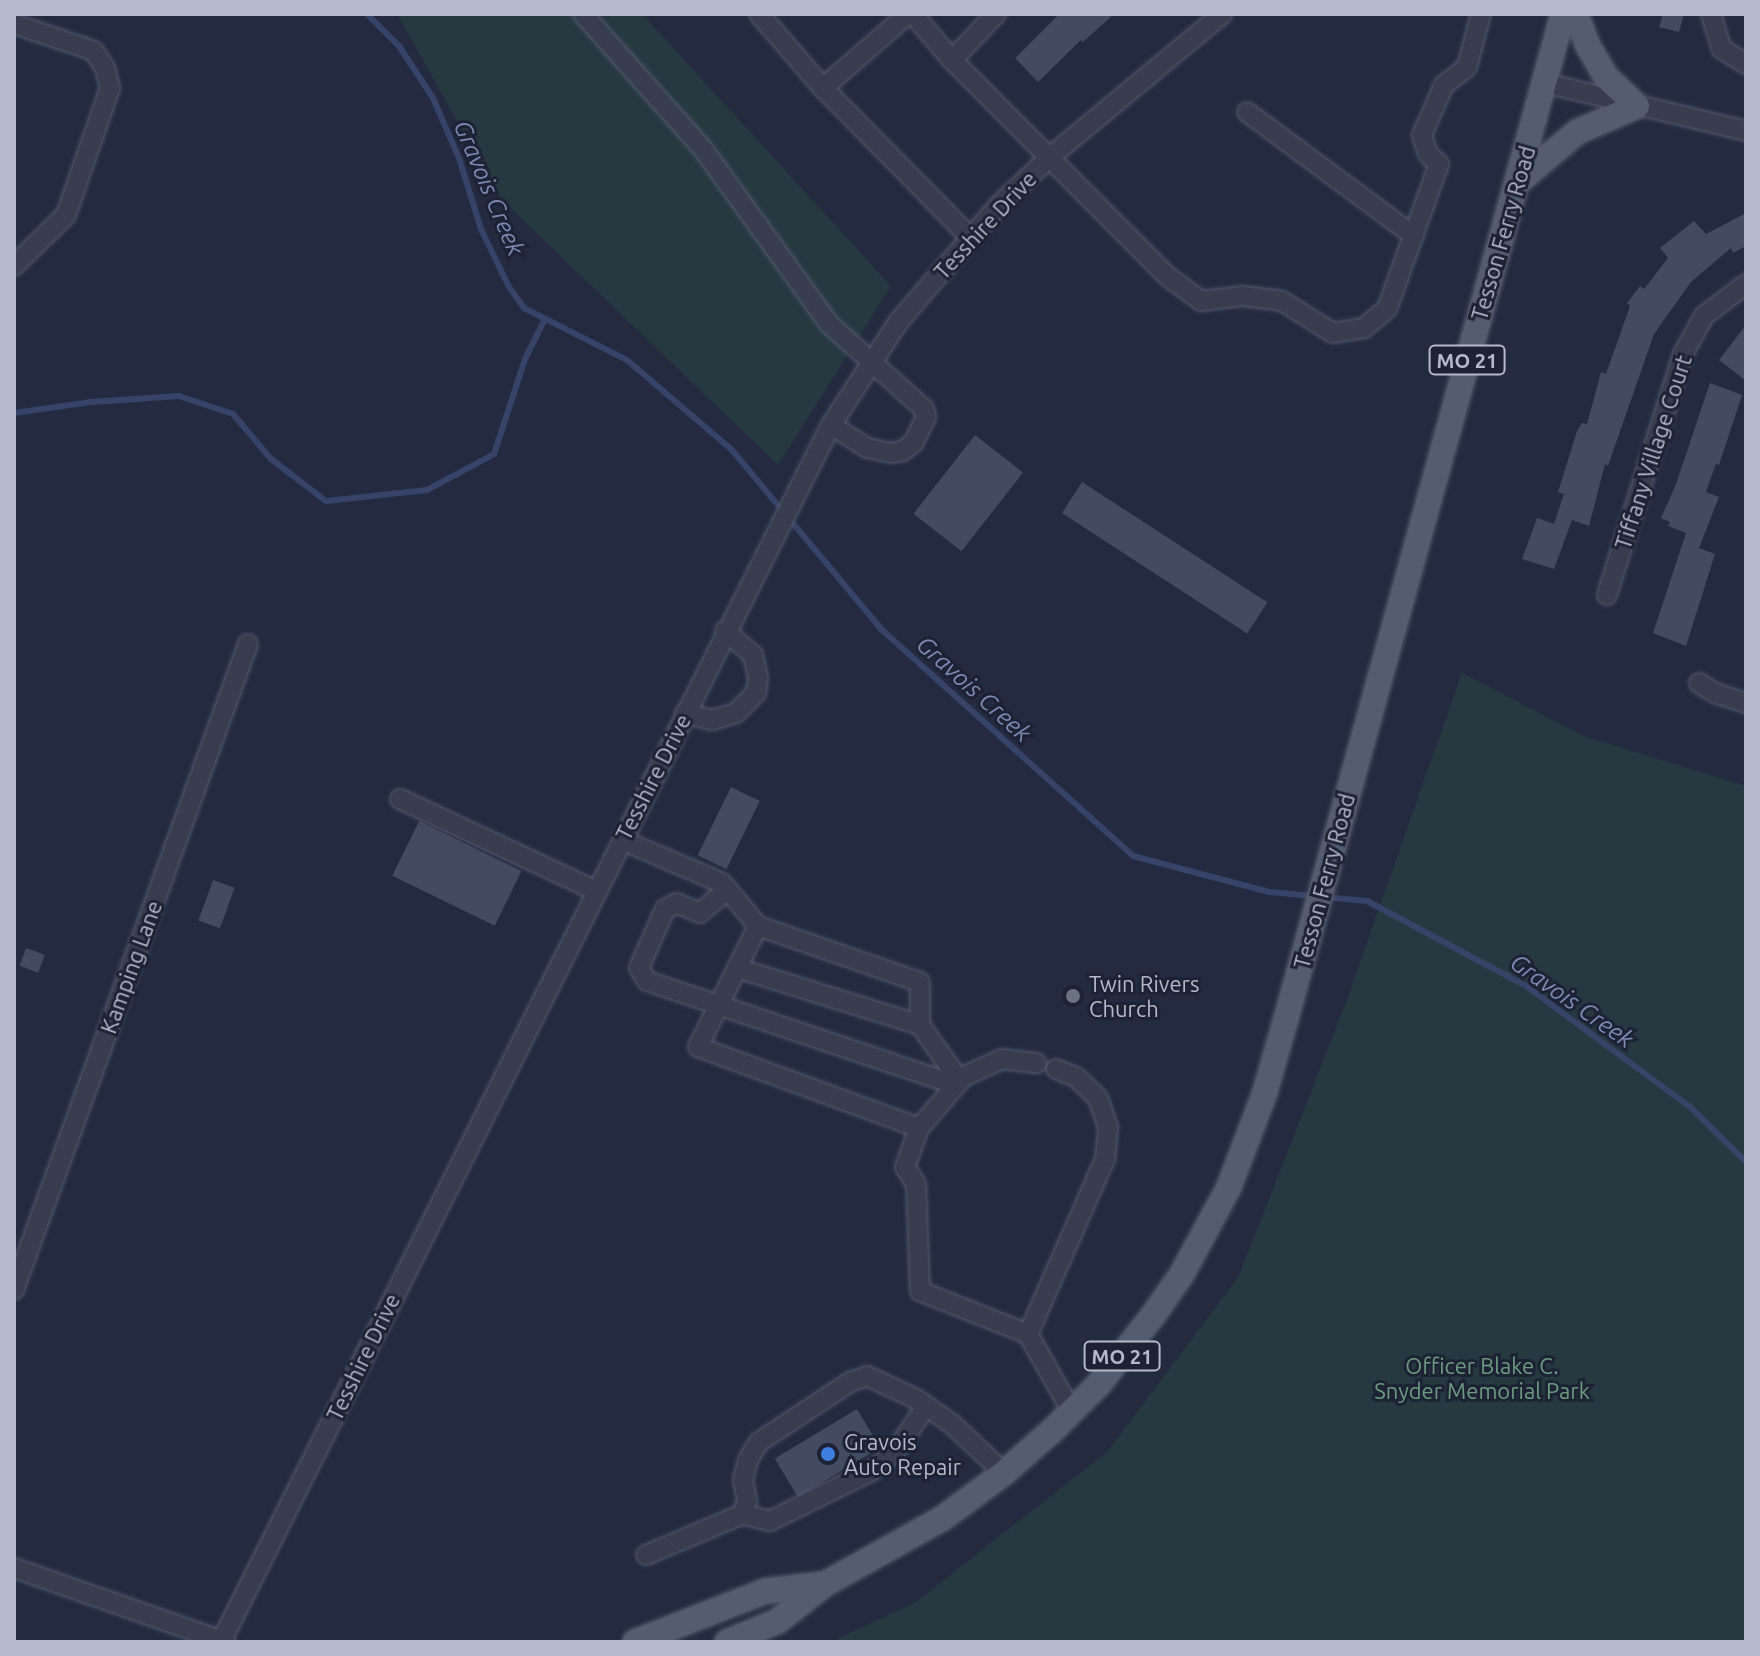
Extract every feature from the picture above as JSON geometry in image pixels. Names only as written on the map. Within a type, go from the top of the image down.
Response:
[{"type":"main road","name":"Tesson Ferry Road","points":[[727,1642],[778,1621],[825,1584],[906,1541],[1004,1473],[1072,1412],[1154,1314],[1201,1239],[1247,1144],[1286,1019],[1563,14]]},
{"type":"main road","points":[[1517,183],[1577,132],[1637,106],[1606,77],[1588,46],[1576,14]]},
{"type":"main road","name":"Tesson Ferry Road","points":[[635,1642],[766,1591],[825,1584]]},
{"type":"street","points":[[583,14],[703,149],[829,324],[924,409],[923,428],[903,451],[881,453],[831,425]]},
{"type":"street","points":[[759,14],[823,88],[970,237]]},
{"type":"street","points":[[823,88],[910,14],[1167,276],[1201,301],[1243,296],[1282,301],[1333,333],[1364,328],[1387,309],[1439,164],[1428,154],[1422,135],[1444,85],[1467,67],[1481,14]]},
{"type":"street","points":[[952,60],[996,14]]},
{"type":"street","name":"Tesshire Drive","points":[[223,1642],[760,560],[831,425],[899,321],[970,237],[1050,157],[1222,14]]},
{"type":"street","points":[[1711,14],[1722,49],[1746,64]]},
{"type":"street","points":[[14,24],[94,51],[105,68],[110,88],[66,215],[14,266]]},
{"type":"street","points":[[1545,83],[1746,131]]},
{"type":"street","points":[[1247,112],[1414,236]]},
{"type":"street","name":"Tiffany Village Court","points":[[1607,595],[1683,354],[1704,316],[1746,284]]},
{"type":"street","points":[[685,713],[712,720],[736,713],[756,693],[758,678],[753,655],[725,631]]},
{"type":"street","name":"Kamping Lane","points":[[14,1290],[248,644]]},
{"type":"street","points":[[1699,683],[1715,693],[1746,703]]},
{"type":"street","points":[[400,799],[596,891]]},
{"type":"street","points":[[622,840],[722,883],[758,926],[920,982],[920,1025],[960,1081]]},
{"type":"street","points":[[727,890],[700,913],[677,903],[665,909],[639,968],[647,981],[718,1007],[960,1081]]},
{"type":"street","points":[[758,926],[698,1047],[919,1128]]},
{"type":"street","points":[[737,968],[920,1025]]},
{"type":"street","points":[[1037,1063],[1002,1059],[960,1081],[919,1128],[905,1167],[916,1184],[920,1291],[1028,1334],[1072,1412]]},
{"type":"street","points":[[1028,1334],[1105,1159],[1108,1127],[1098,1098],[1076,1077],[1056,1069]]},
{"type":"street","points":[[743,1514],[747,1501],[743,1480],[748,1460],[759,1442],[850,1382],[867,1376],[926,1406],[952,1424],[1004,1473]]},
{"type":"street","points":[[646,1555],[743,1514],[770,1521],[871,1471],[895,1452],[926,1406]]},
{"type":"street","points":[[14,1568],[223,1642]]},
{"type":"green space","points":[[397,14],[642,14],[891,286],[778,465],[501,199]]},
{"type":"green space","name":"Officer Blake C. Snyder Memorial Park","points":[[1462,673],[1586,737],[1746,786],[1746,1642],[831,1642],[916,1602],[1107,1452],[1239,1276],[1345,1005]]},
{"type":"building","points":[[1059,14],[1114,14],[1083,42],[1081,40],[1038,82],[1015,58]]},
{"type":"building","points":[[1663,14],[1684,14],[1679,32],[1659,27]]},
{"type":"building","points":[[1746,213],[1746,246],[1733,253],[1731,248],[1691,282],[1654,334],[1608,466],[1605,464],[1589,526],[1572,520],[1554,569],[1522,559],[1537,518],[1554,524],[1564,494],[1558,492],[1577,431],[1582,423],[1587,424],[1601,372],[1606,374],[1630,306],[1627,303],[1640,286],[1644,289],[1668,258],[1660,248],[1694,221],[1706,234]]},
{"type":"building","points":[[1746,325],[1746,381],[1719,360]]},
{"type":"building","points":[[1710,383],[1742,395],[1719,465],[1716,464],[1706,492],[1719,497],[1699,548],[1715,554],[1686,646],[1653,633],[1686,533],[1668,526],[1670,522],[1661,518],[1676,484]]},
{"type":"building","points":[[975,435],[1023,473],[962,551],[913,514]]},
{"type":"building","points":[[1082,482],[1267,602],[1247,633],[1062,513]]},
{"type":"building","points":[[731,787],[760,801],[726,869],[698,855]]},
{"type":"building","points":[[419,821],[521,871],[495,926],[392,876]]},
{"type":"building","points":[[213,880],[235,888],[220,928],[198,920]]},
{"type":"building","points":[[26,948],[45,955],[38,973],[20,966]]},
{"type":"building","name":"Gravois Auto Repair","points":[[857,1409],[880,1448],[798,1497],[775,1458]]},
{"type":"waterway","name":"Gravois Creek","points":[[367,14],[399,46],[433,98],[459,158],[481,229],[509,287],[524,308],[627,360],[732,450],[881,629],[1133,856],[1269,892],[1313,896]]},
{"type":"waterway","points":[[14,413],[91,402],[179,396],[233,414],[271,459],[326,501],[427,490],[494,454],[525,359],[544,321]]},
{"type":"waterway","name":"Gravois Creek","points":[[1324,897],[1367,901],[1526,986],[1689,1106],[1746,1162]]},
{"type":"place","name":"Twin Rivers Church","points":[[1073,996]]},
{"type":"place","name":"Gravois Auto Repair","points":[[828,1454]]}]
